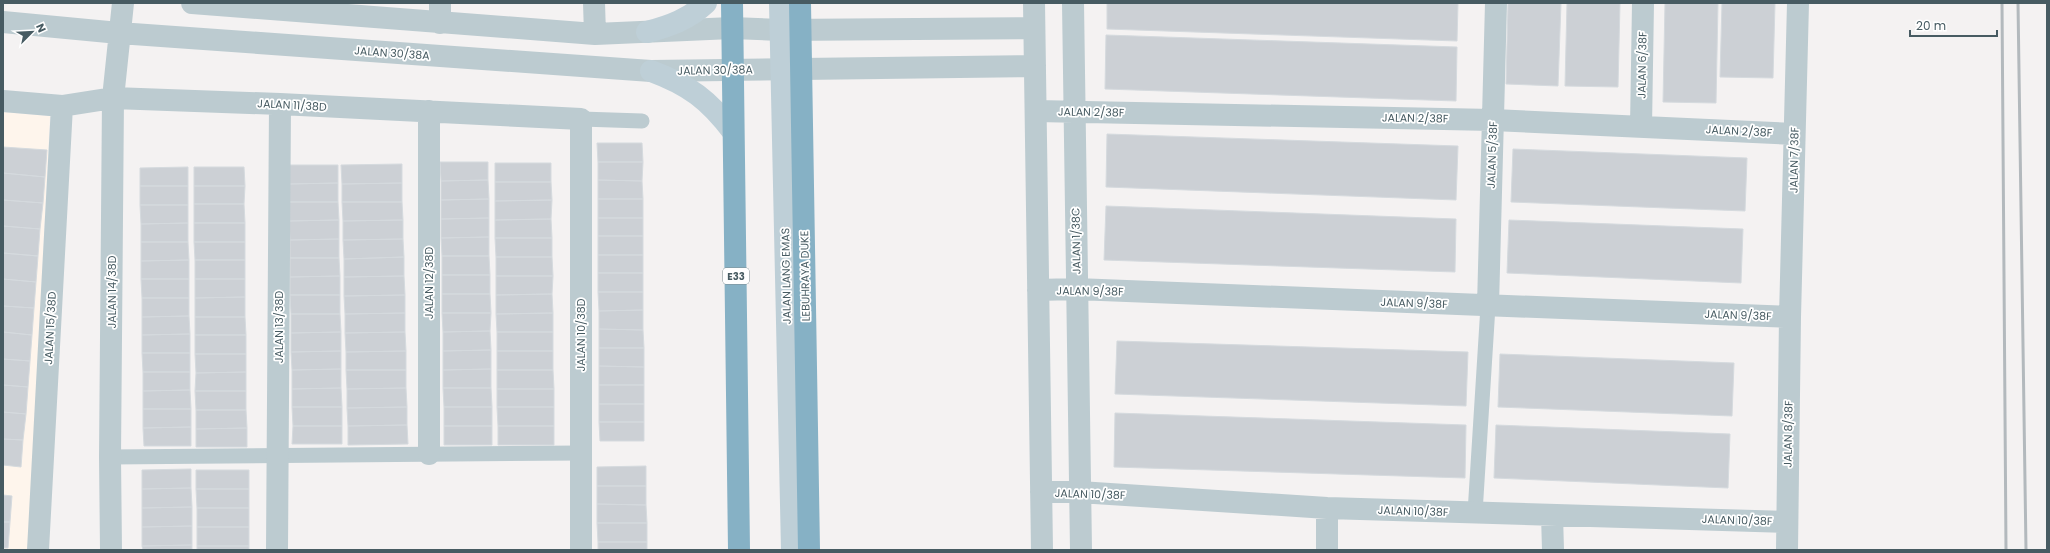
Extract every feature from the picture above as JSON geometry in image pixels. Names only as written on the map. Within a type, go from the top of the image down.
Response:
[{"type":"highway","name":"E33","points":[[732,3],[739,550]]},
{"type":"highway","name":"LEBUHRAYA DUKE","points":[[800,3],[809,550]]},
{"type":"main road","points":[[647,32],[672,26],[694,15],[706,3]]},
{"type":"main road","points":[[732,3],[732,550]]},
{"type":"main road","name":"JALAN LANG EMAS","points":[[780,3],[792,550]]},
{"type":"main road","points":[[651,71],[675,80],[698,94],[717,111],[732,132]]},
{"type":"street","name":"JALAN 14/38D","points":[[111,550],[110,457],[113,98],[122,3]]},
{"type":"street","points":[[192,3],[440,13],[595,34],[732,28],[780,30],[1034,28]]},
{"type":"street","points":[[594,3],[595,34]]},
{"type":"street","points":[[1034,3],[1042,550]]},
{"type":"street","name":"JALAN 1/38C","points":[[1073,3],[1081,550]]},
{"type":"street","name":"JALAN 5/38F","points":[[1488,306],[1496,3]]},
{"type":"street","name":"JALAN 6/38F","points":[[1641,126],[1643,3]]},
{"type":"street","name":"JALAN 7/38F","points":[[1790,317],[1798,3]]},
{"type":"street","name":"JALAN 30/38A","points":[[3,22],[119,33],[651,71],[1035,66]]},
{"type":"street","name":"JALAN 11/38D","points":[[3,101],[62,106],[113,98],[280,104],[581,120]]},
{"type":"street","name":"JALAN 13/38D","points":[[277,550],[280,104]]},
{"type":"street","name":"JALAN 15/38D","points":[[38,550],[62,106]]},
{"type":"street","name":"JALAN 2/38F","points":[[1036,111],[1493,120],[1794,134]]},
{"type":"street","name":"JALAN 12/38D","points":[[429,112],[429,454]]},
{"type":"street","name":"JALAN 10/38D","points":[[581,120],[581,550]]},
{"type":"street","name":"JALAN 9/38F","points":[[1038,290],[1076,289],[1790,317]]},
{"type":"street","name":"JALAN 8/38F","points":[[1786,550],[1790,317]]},
{"type":"street","name":"JALAN 10/38F","points":[[1041,492],[1079,492],[1327,508],[1786,522]]},
{"type":"street","points":[[1327,508],[1328,550]]},
{"type":"street","points":[[1552,515],[1553,550]]},
{"type":"lane","points":[[581,120],[642,121]]},
{"type":"lane","points":[[1475,513],[1488,306]]},
{"type":"lane","points":[[110,457],[581,453]]},
{"type":"shaded area","points":[[3,112],[50,116],[28,550],[3,550]]},
{"type":"building","points":[[1107,3],[1458,3],[1457,41],[1107,29]]},
{"type":"building","points":[[1508,3],[1561,3],[1558,86],[1506,84]]},
{"type":"building","points":[[1567,3],[1620,3],[1618,87],[1565,86]]},
{"type":"building","points":[[1665,3],[1718,3],[1716,103],[1663,102]]},
{"type":"building","points":[[1722,3],[1775,3],[1773,78],[1720,77]]},
{"type":"building","points":[[1106,35],[1457,47],[1456,101],[1105,89]]},
{"type":"building","points":[[1107,134],[1458,146],[1456,200],[1106,187]]},
{"type":"building","points":[[597,143],[642,143],[643,162],[598,162]]},
{"type":"building","points":[[3,147],[47,150],[45,177],[3,173]]},
{"type":"building","points":[[1513,149],[1747,158],[1745,211],[1511,202]]},
{"type":"building","points":[[440,162],[488,162],[488,180],[441,181]]},
{"type":"building","points":[[598,162],[643,162],[642,181],[598,180]]},
{"type":"building","points":[[495,163],[551,163],[551,182],[495,182]]},
{"type":"building","points":[[402,164],[402,183],[342,184],[341,165]]},
{"type":"building","points":[[288,165],[338,165],[338,183],[289,184]]},
{"type":"building","points":[[188,167],[188,186],[140,186],[140,168]]},
{"type":"building","points":[[194,167],[244,167],[245,186],[194,186]]},
{"type":"building","points":[[3,173],[45,177],[43,203],[3,200]]},
{"type":"building","points":[[488,180],[489,199],[441,200],[441,181]]},
{"type":"building","points":[[598,180],[642,181],[643,199],[598,199]]},
{"type":"building","points":[[495,182],[551,182],[552,200],[495,201]]},
{"type":"building","points":[[338,183],[338,202],[289,202],[289,184]]},
{"type":"building","points":[[402,183],[402,202],[342,202],[342,184]]},
{"type":"building","points":[[140,186],[188,186],[188,205],[140,205]]},
{"type":"building","points":[[194,186],[245,186],[244,204],[194,204]]},
{"type":"building","points":[[489,199],[489,218],[441,219],[441,200]]},
{"type":"building","points":[[598,199],[643,199],[643,218],[598,218]]},
{"type":"building","points":[[3,200],[43,203],[40,229],[3,226]]},
{"type":"building","points":[[552,200],[551,219],[495,220],[495,201]]},
{"type":"building","points":[[289,202],[338,202],[339,220],[289,221]]},
{"type":"building","points":[[342,202],[402,202],[403,220],[343,221]]},
{"type":"building","points":[[194,204],[244,204],[245,223],[194,223]]},
{"type":"building","points":[[140,205],[188,205],[188,223],[141,224]]},
{"type":"building","points":[[1106,206],[1456,219],[1455,272],[1104,260]]},
{"type":"building","points":[[489,218],[489,237],[441,238],[441,219]]},
{"type":"building","points":[[598,218],[643,218],[643,236],[598,236]]},
{"type":"building","points":[[551,219],[552,238],[495,238],[495,220]]},
{"type":"building","points":[[339,220],[339,239],[290,240],[289,221]]},
{"type":"building","points":[[403,220],[403,239],[343,240],[343,221]]},
{"type":"building","points":[[1509,220],[1743,229],[1741,283],[1507,273]]},
{"type":"building","points":[[188,223],[188,242],[141,242],[141,224]]},
{"type":"building","points":[[194,223],[245,223],[245,242],[194,242]]},
{"type":"building","points":[[3,226],[40,229],[38,256],[3,253]]},
{"type":"building","points":[[598,236],[643,236],[643,255],[598,255]]},
{"type":"building","points":[[489,237],[489,256],[442,256],[441,238]]},
{"type":"building","points":[[495,238],[552,238],[552,257],[496,257]]},
{"type":"building","points":[[339,239],[339,258],[290,258],[290,240]]},
{"type":"building","points":[[403,239],[404,257],[344,259],[343,240]]},
{"type":"building","points":[[141,242],[188,242],[189,260],[141,261]]},
{"type":"building","points":[[194,242],[245,242],[245,260],[195,260]]},
{"type":"building","points":[[3,253],[38,256],[36,282],[3,279]]},
{"type":"building","points":[[598,255],[643,255],[643,273],[598,273]]},
{"type":"building","points":[[442,256],[489,256],[490,275],[442,275]]},
{"type":"building","points":[[404,257],[404,276],[344,277],[344,259]]},
{"type":"building","points":[[496,257],[552,257],[553,276],[496,276]]},
{"type":"building","points":[[290,258],[339,258],[340,276],[290,277]]},
{"type":"building","points":[[189,260],[189,279],[141,279],[141,261]]},
{"type":"building","points":[[195,260],[245,260],[245,279],[195,279]]},
{"type":"building","points":[[598,273],[643,273],[643,292],[598,292]]},
{"type":"building","points":[[442,275],[490,275],[490,294],[442,294]]},
{"type":"building","points":[[340,276],[340,295],[290,295],[290,277]]},
{"type":"building","points":[[404,276],[405,295],[344,296],[344,277]]},
{"type":"building","points":[[496,276],[553,276],[552,294],[496,295]]},
{"type":"building","points":[[3,279],[36,282],[34,308],[3,306]]},
{"type":"building","points":[[141,279],[189,279],[189,298],[142,298]]},
{"type":"building","points":[[195,279],[245,279],[245,297],[195,298]]},
{"type":"building","points":[[598,292],[643,292],[643,310],[599,311]]},
{"type":"building","points":[[442,294],[490,294],[491,313],[442,313]]},
{"type":"building","points":[[552,294],[553,313],[496,314],[496,295]]},
{"type":"building","points":[[290,295],[340,295],[340,314],[291,314]]},
{"type":"building","points":[[405,295],[405,313],[345,314],[344,296]]},
{"type":"building","points":[[245,297],[245,317],[195,317],[195,298]]},
{"type":"building","points":[[142,298],[189,298],[189,316],[142,317]]},
{"type":"building","points":[[3,306],[34,308],[32,335],[3,332]]},
{"type":"building","points":[[643,310],[643,330],[599,329],[599,311]]},
{"type":"building","points":[[405,313],[405,332],[345,333],[345,314]]},
{"type":"building","points":[[442,313],[491,313],[490,331],[443,332]]},
{"type":"building","points":[[553,313],[553,332],[497,332],[496,314]]},
{"type":"building","points":[[291,314],[340,314],[341,332],[291,333]]},
{"type":"building","points":[[189,316],[190,334],[142,335],[142,317]]},
{"type":"building","points":[[195,317],[245,317],[246,335],[195,335]]},
{"type":"building","points":[[599,329],[643,330],[644,348],[599,348]]},
{"type":"building","points":[[490,331],[491,350],[443,351],[443,332]]},
{"type":"building","points":[[3,332],[32,335],[30,361],[3,359]]},
{"type":"building","points":[[341,332],[341,351],[291,352],[291,333]]},
{"type":"building","points":[[405,332],[406,351],[346,352],[345,333]]},
{"type":"building","points":[[497,332],[553,332],[553,351],[497,351]]},
{"type":"building","points":[[190,334],[190,353],[142,353],[142,335]]},
{"type":"building","points":[[195,335],[246,335],[246,354],[195,354]]},
{"type":"building","points":[[1117,341],[1468,352],[1466,406],[1115,394]]},
{"type":"building","points":[[599,348],[644,348],[644,367],[599,366]]},
{"type":"building","points":[[491,350],[491,369],[443,370],[443,351]]},
{"type":"building","points":[[341,351],[341,369],[292,370],[291,352]]},
{"type":"building","points":[[406,351],[406,370],[346,370],[346,352]]},
{"type":"building","points":[[497,351],[553,351],[553,370],[497,370]]},
{"type":"building","points":[[142,353],[190,353],[190,372],[143,372]]},
{"type":"building","points":[[195,354],[246,354],[246,372],[196,373]]},
{"type":"building","points":[[1500,354],[1734,363],[1732,416],[1498,407]]},
{"type":"building","points":[[3,359],[30,361],[28,387],[3,385]]},
{"type":"building","points":[[599,366],[644,367],[644,385],[599,385]]},
{"type":"building","points":[[341,369],[341,388],[292,389],[292,370]]},
{"type":"building","points":[[491,369],[491,388],[443,388],[443,370]]},
{"type":"building","points":[[346,370],[406,370],[406,388],[347,389]]},
{"type":"building","points":[[497,370],[553,370],[554,389],[497,389]]},
{"type":"building","points":[[143,372],[190,372],[190,390],[143,391]]},
{"type":"building","points":[[246,372],[246,391],[195,391],[196,373]]},
{"type":"building","points":[[3,385],[28,387],[26,414],[3,412]]},
{"type":"building","points":[[599,385],[644,385],[644,404],[599,404]]},
{"type":"building","points":[[341,388],[342,407],[292,407],[292,389]]},
{"type":"building","points":[[406,388],[407,407],[347,408],[347,389]]},
{"type":"building","points":[[443,388],[491,388],[492,407],[444,407]]},
{"type":"building","points":[[497,389],[554,389],[554,407],[497,407]]},
{"type":"building","points":[[190,390],[191,409],[143,409],[143,391]]},
{"type":"building","points":[[195,391],[246,391],[246,410],[196,410]]},
{"type":"building","points":[[599,404],[644,404],[644,422],[599,422]]},
{"type":"building","points":[[292,407],[342,407],[342,426],[293,426]]},
{"type":"building","points":[[407,407],[407,425],[348,426],[347,408]]},
{"type":"building","points":[[444,407],[492,407],[492,426],[444,426]]},
{"type":"building","points":[[497,407],[554,407],[554,426],[498,426]]},
{"type":"building","points":[[143,409],[191,409],[191,427],[143,428]]},
{"type":"building","points":[[196,410],[246,410],[247,428],[196,429]]},
{"type":"building","points":[[3,412],[26,414],[23,440],[3,439]]},
{"type":"building","points":[[1115,413],[1466,425],[1465,478],[1114,467]]},
{"type":"building","points":[[599,422],[644,422],[644,441],[600,441]]},
{"type":"building","points":[[407,425],[408,444],[348,445],[348,426]]},
{"type":"building","points":[[1496,425],[1730,434],[1728,488],[1494,478]]},
{"type":"building","points":[[293,426],[342,426],[342,444],[292,444]]},
{"type":"building","points":[[444,426],[492,426],[492,445],[444,445]]},
{"type":"building","points":[[498,426],[554,426],[554,445],[498,445]]},
{"type":"building","points":[[191,427],[191,446],[144,446],[143,428]]},
{"type":"building","points":[[247,428],[247,447],[196,447],[196,429]]},
{"type":"building","points":[[3,439],[23,440],[21,467],[3,465]]},
{"type":"building","points":[[646,466],[646,486],[597,486],[597,467]]},
{"type":"building","points":[[191,469],[191,488],[142,489],[142,470]]},
{"type":"building","points":[[196,470],[249,470],[249,489],[196,489]]},
{"type":"building","points":[[597,486],[646,486],[646,505],[597,504]]},
{"type":"building","points":[[191,488],[192,507],[142,508],[142,489]]},
{"type":"building","points":[[196,489],[249,489],[249,508],[197,508]]},
{"type":"building","points":[[3,495],[12,496],[10,522],[3,522]]},
{"type":"building","points":[[597,504],[646,505],[647,523],[597,523]]},
{"type":"building","points":[[192,507],[192,526],[142,527],[142,508]]},
{"type":"building","points":[[197,508],[249,508],[249,527],[197,527]]},
{"type":"building","points":[[3,522],[10,522],[8,548],[3,548]]},
{"type":"building","points":[[597,523],[647,523],[647,542],[598,542]]},
{"type":"building","points":[[192,526],[192,545],[142,546],[142,527]]},
{"type":"building","points":[[197,527],[249,527],[249,546],[197,546]]},
{"type":"building","points":[[598,542],[647,542],[647,550],[598,550]]},
{"type":"building","points":[[192,545],[192,550],[143,550],[142,546]]},
{"type":"building","points":[[197,546],[249,546],[249,550],[197,550]]},
{"type":"railway","points":[[2002,3],[2006,550]]},
{"type":"railway","points":[[2018,3],[2026,550]]}]
